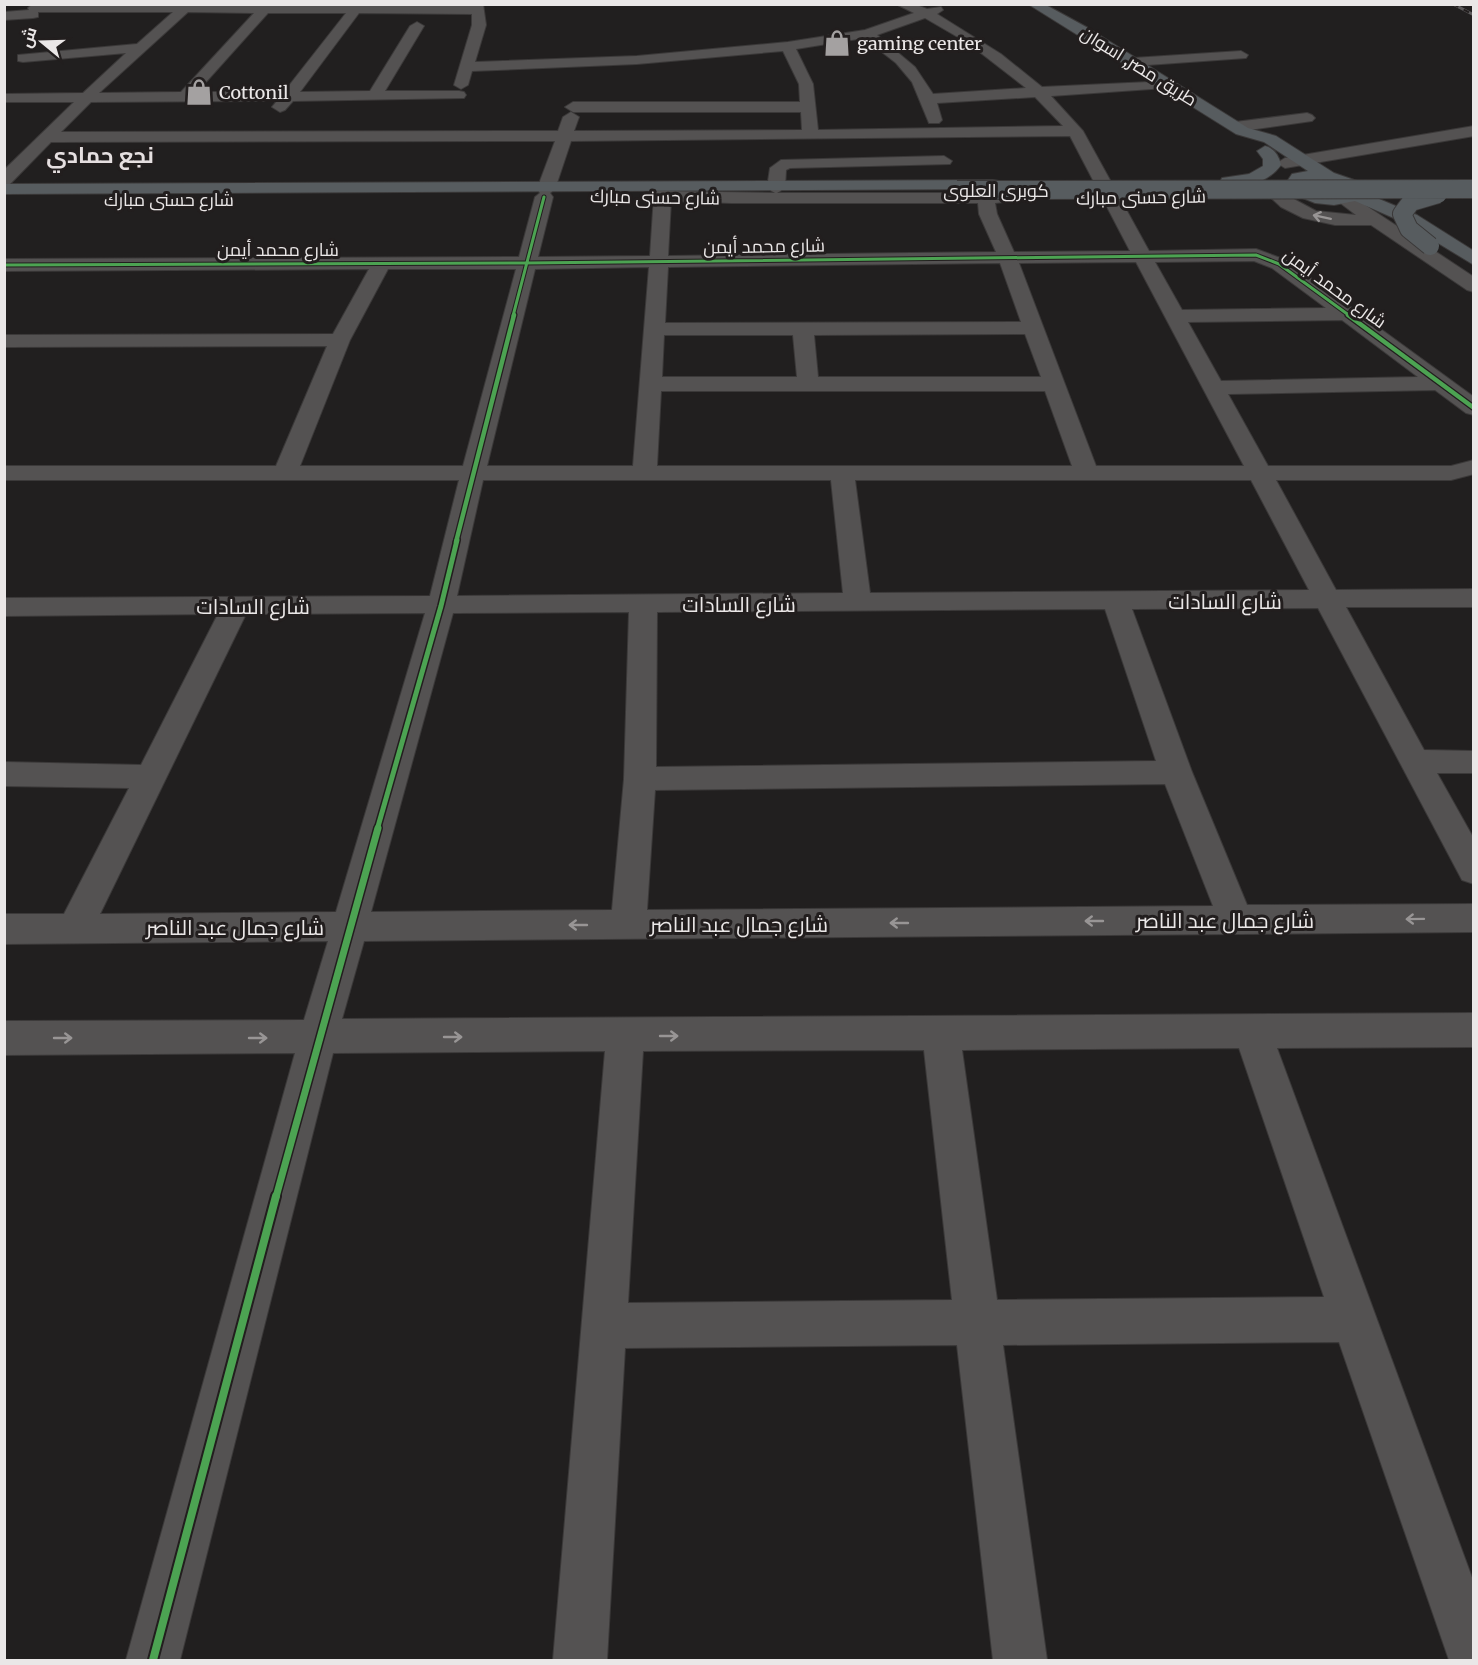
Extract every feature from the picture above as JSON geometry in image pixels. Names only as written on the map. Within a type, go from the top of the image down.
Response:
[{"type":"main road","name":"طريق مصر, اسوان","points":[[1034,4],[1133,62],[1238,129],[1251,142],[1265,151],[1304,171]]},
{"type":"main road","name":"طريق مصر, اسوان","points":[[1238,129],[1269,139],[1304,171]]},
{"type":"main road","points":[[1228,182],[1252,178],[1268,171],[1273,165],[1265,151]]},
{"type":"main road","points":[[1473,182],[1351,193],[1329,200],[1306,195],[1295,189],[1304,171],[1351,193],[1411,219],[1473,259]]},
{"type":"main road","name":"شارع حسنى مبارك","points":[[4,200],[872,187],[1107,191],[1228,182],[1304,171]]},
{"type":"main road","name":"كوبرى العلوى","points":[[663,195],[954,188],[1473,191]]},
{"type":"main road","name":"شارع حسنى مبارك","points":[[4,189],[663,195]]},
{"type":"main road","points":[[1473,191],[1428,196],[1406,205],[1400,212],[1400,220],[1406,228],[1473,273]]},
{"type":"street","points":[[902,4],[928,13],[983,49],[1042,93],[1075,131],[1145,256],[1473,872]]},
{"type":"street","points":[[465,67],[584,68],[693,62],[867,34],[953,4]]},
{"type":"street","points":[[4,180],[88,96],[188,6]]},
{"type":"street","points":[[4,16],[116,8],[188,6],[358,7],[475,16],[457,100],[375,95],[88,96],[21,92],[4,98]]},
{"type":"street","points":[[257,137],[337,26],[358,7]]},
{"type":"street","points":[[99,21],[116,8]]},
{"type":"street","points":[[187,95],[265,8]]},
{"type":"street","points":[[249,27],[272,26]]},
{"type":"street","points":[[337,26],[364,26]]},
{"type":"street","points":[[375,95],[422,26],[396,26]]},
{"type":"street","points":[[867,34],[912,71],[929,99],[944,161],[954,188]]},
{"type":"street","points":[[58,55],[75,41]]},
{"type":"street","points":[[788,46],[806,84],[810,134]]},
{"type":"street","points":[[24,58],[140,48]]},
{"type":"street","points":[[1133,62],[1241,55]]},
{"type":"street","points":[[929,99],[1166,84]]},
{"type":"street","points":[[153,1660],[318,1038],[441,606],[525,263],[575,101],[692,101],[809,107]]},
{"type":"street","points":[[692,101],[692,136]]},
{"type":"street","points":[[1238,129],[1307,118]]},
{"type":"street","points":[[49,137],[257,137],[442,131],[692,136],[1075,131]]},
{"type":"street","points":[[1304,171],[1473,131]]},
{"type":"street","points":[[776,188],[778,168],[783,164],[944,161]]},
{"type":"street","points":[[867,162],[872,187]]},
{"type":"street","points":[[1304,171],[1372,165]]},
{"type":"street","name":"شارع حسنى مبارك","points":[[663,195],[731,198],[986,198],[1107,191],[1306,195]]},
{"type":"street","points":[[1351,193],[1473,191]]},
{"type":"street","points":[[1351,193],[1373,220],[1473,286]]},
{"type":"street","points":[[645,472],[663,195]]},
{"type":"street","points":[[1277,195],[1291,206],[1314,216],[1355,221],[1373,220]]},
{"type":"street","points":[[986,198],[988,214],[1035,328],[1087,474]]},
{"type":"street","name":"شارع محمد أيمن","points":[[4,264],[381,264],[1008,259],[1244,254],[1265,256],[1279,264],[1473,408]]},
{"type":"street","points":[[285,473],[340,340],[381,264]]},
{"type":"street","points":[[1177,316],[1346,314]]},
{"type":"street","points":[[655,329],[1035,328]]},
{"type":"street","points":[[803,330],[808,384]]},
{"type":"street","points":[[4,341],[340,340]]},
{"type":"street","points":[[651,384],[1054,384]]},
{"type":"street","points":[[1215,388],[1440,384]]},
{"type":"street","points":[[4,473],[1451,473],[1473,467]]},
{"type":"street","points":[[842,474],[858,603]]},
{"type":"street","name":"شارع السادات","points":[[4,607],[1116,602],[1473,598]]},
{"type":"street","points":[[1116,602],[1176,772],[1236,920]]},
{"type":"street","points":[[628,925],[640,779],[643,604]]},
{"type":"street","points":[[75,928],[236,606]]},
{"type":"street","points":[[1414,762],[1473,762]]},
{"type":"street","points":[[640,779],[1176,772]]},
{"type":"street","points":[[4,774],[150,777]]},
{"type":"street","name":"شارع جمال عبد الناصر","points":[[4,929],[1473,918]]},
{"type":"street","points":[[4,1038],[1473,1030]]},
{"type":"street","points":[[1252,1032],[1473,1657]]},
{"type":"street","points":[[941,1034],[1020,1660]]},
{"type":"street","points":[[580,1660],[626,1036]]},
{"type":"street","points":[[603,1326],[1352,1319]]},
{"type":"railway","points":[[1453,4],[1474,15]]},
{"type":"cycle path","points":[[153,1660],[318,1038],[441,606],[544,197]]},
{"type":"cycle path","points":[[4,265],[525,263],[1256,255],[1279,264],[1474,408]]},
{"type":"place","name":"gaming center","points":[[837,43]]},
{"type":"place","name":"Cottonil","points":[[199,92]]},
{"type":"district","name":"نجع حمادي","points":[[100,155]]}]
